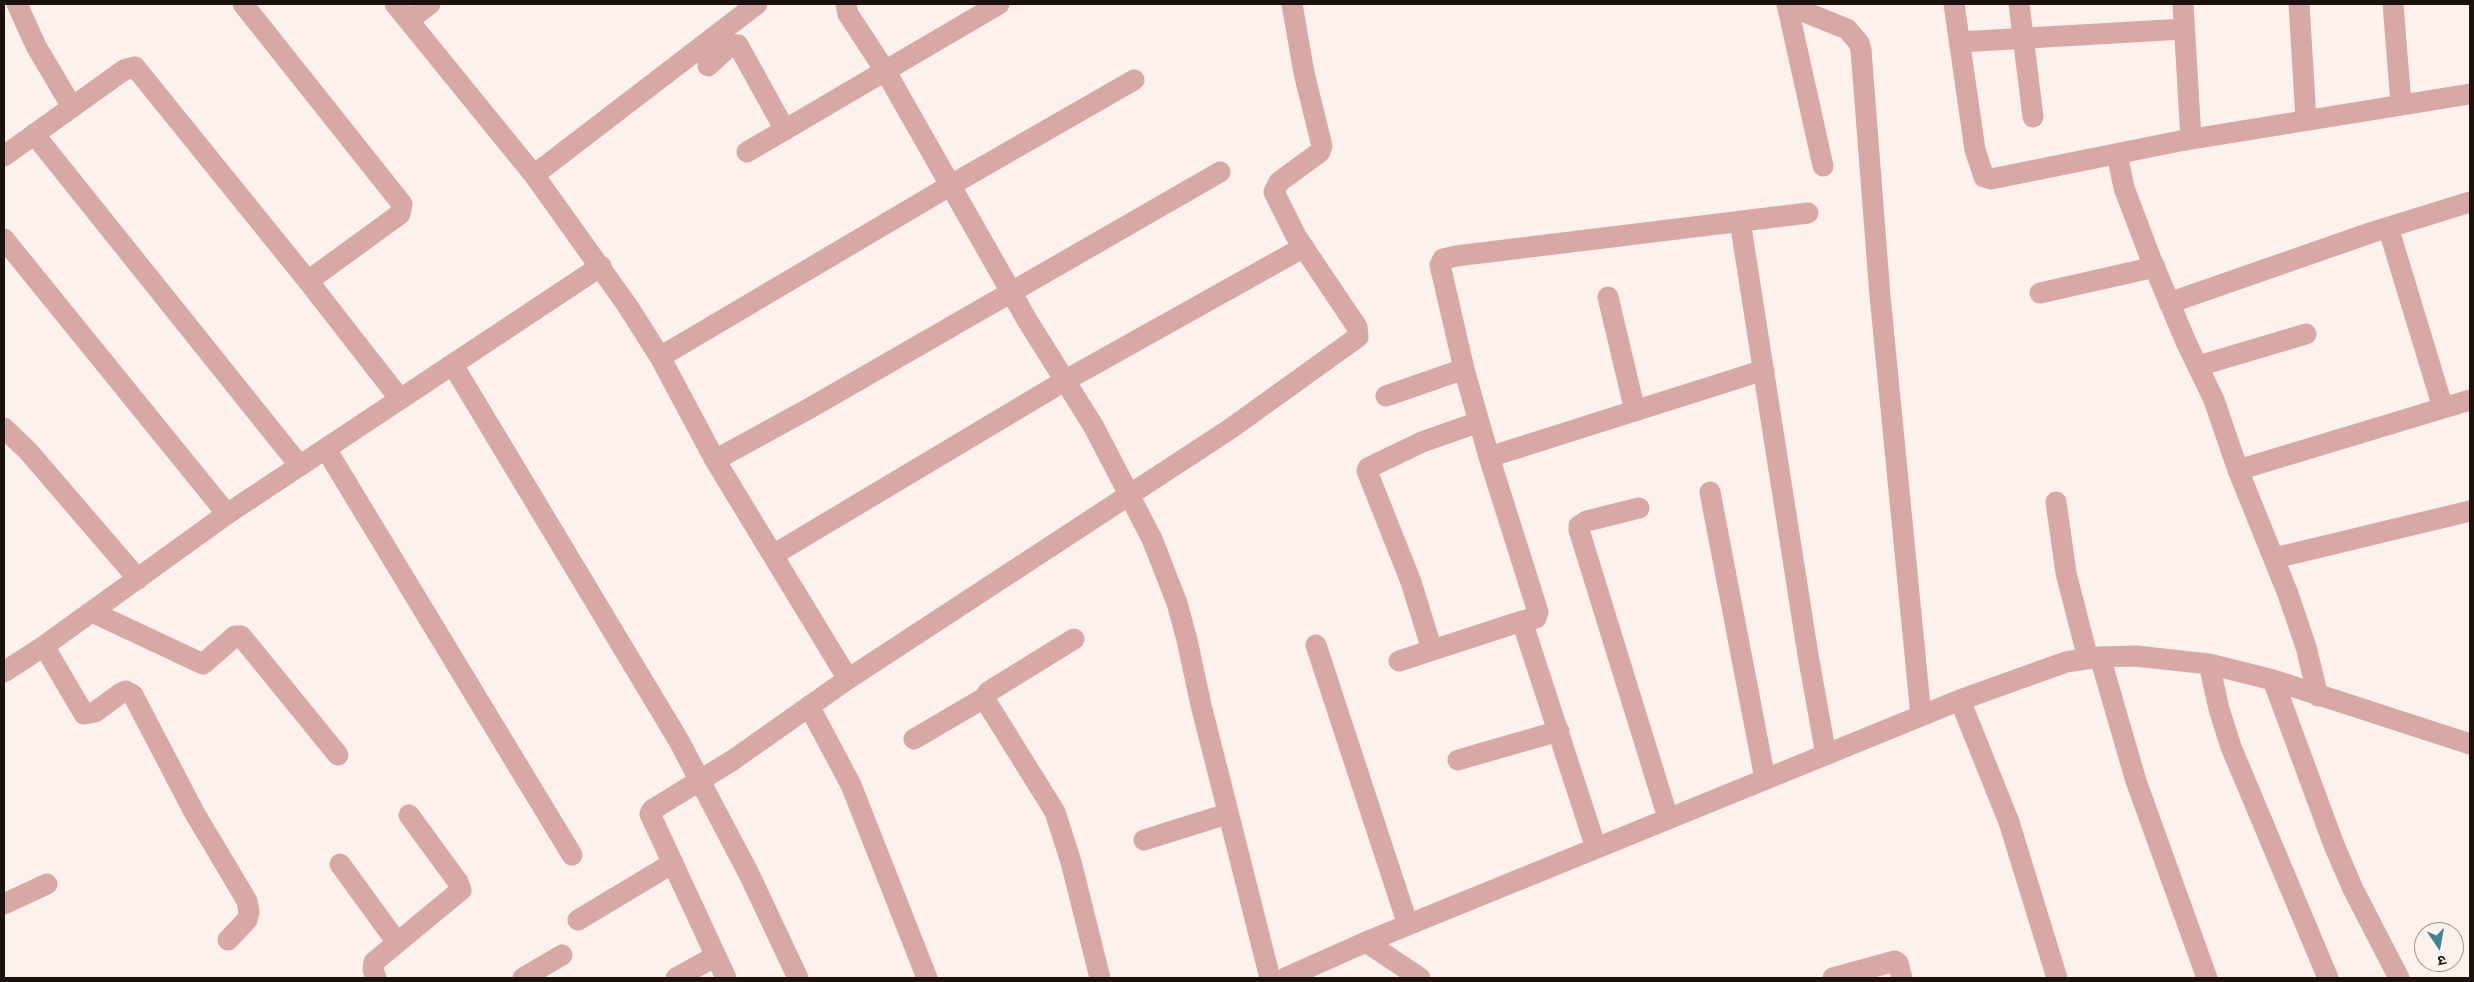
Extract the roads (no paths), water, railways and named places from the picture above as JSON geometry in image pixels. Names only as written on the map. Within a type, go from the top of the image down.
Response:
[{"type":"street","points":[[243,4],[402,204],[400,214],[308,281]]},
{"type":"street","points":[[395,4],[534,175],[601,266],[660,358],[716,460],[848,679]]},
{"type":"street","points":[[409,20],[430,4]]},
{"type":"street","points":[[534,175],[757,4]]},
{"type":"street","points":[[846,4],[848,14],[886,72],[1012,291],[1066,380],[1130,493],[1152,539],[1177,603],[1228,814],[1272,973],[1366,942],[1404,915],[1593,840],[1665,809],[1763,772],[1920,707],[1960,700],[2066,662],[2089,651],[2209,664],[2273,680],[2316,686],[2470,744]]},
{"type":"street","points":[[747,152],[886,72],[998,4]]},
{"type":"street","points":[[726,978],[650,814],[652,810],[701,780],[848,679],[1230,429],[1358,337],[1357,327],[1304,247],[1274,192],[1278,182],[1320,152],[1322,146],[1304,73],[1292,4]]},
{"type":"street","points":[[1787,4],[1823,166]]},
{"type":"street","points":[[1787,4],[1847,29],[1859,43],[1861,50],[1883,325],[1920,707]]},
{"type":"street","points":[[1954,4],[1976,150],[1984,177],[1991,179],[2000,179],[2191,139],[2401,104],[2470,95]]},
{"type":"street","points":[[2019,4],[2033,117]]},
{"type":"street","points":[[2182,4],[2191,139]]},
{"type":"street","points":[[2299,4],[2306,120]]},
{"type":"street","points":[[2393,4],[2401,104]]},
{"type":"street","points":[[14,14],[72,107]]},
{"type":"street","points":[[1959,42],[2184,29]]},
{"type":"street","points":[[708,66],[732,45],[738,45],[785,130]]},
{"type":"street","points":[[4,156],[124,70],[134,67],[308,281],[400,399]]},
{"type":"street","points":[[660,358],[951,185],[1134,80]]},
{"type":"street","points":[[34,134],[300,466]]},
{"type":"street","points":[[2117,154],[2124,188],[2155,268],[2169,303],[2214,400],[2238,470],[2275,558],[2303,638],[2316,686]]},
{"type":"street","points":[[716,460],[1220,172]]},
{"type":"street","points":[[2169,303],[2470,202]]},
{"type":"street","points":[[1399,661],[1536,618],[1538,612],[1488,457],[1464,369],[1440,272],[1443,259],[1554,243],[1808,213]]},
{"type":"street","points":[[1740,221],[1824,746]]},
{"type":"street","points":[[2388,228],[2443,408]]},
{"type":"street","points":[[4,239],[227,514]]},
{"type":"street","points":[[774,554],[1066,380],[1304,247]]},
{"type":"street","points":[[4,672],[92,612],[227,514],[601,266]]},
{"type":"street","points":[[2040,293],[2155,268]]},
{"type":"street","points":[[1608,297],[1634,411]]},
{"type":"street","points":[[2198,366],[2306,334]]},
{"type":"street","points":[[453,365],[701,780],[798,978]]},
{"type":"street","points":[[1386,396],[1464,369]]},
{"type":"street","points":[[1488,457],[1764,370]]},
{"type":"street","points":[[2238,470],[2470,400]]},
{"type":"street","points":[[1432,650],[1411,582],[1367,471],[1422,442],[1479,422]]},
{"type":"street","points":[[4,428],[28,452],[138,579]]},
{"type":"street","points":[[326,449],[572,855]]},
{"type":"street","points":[[1710,492],[1763,772]]},
{"type":"street","points":[[2056,502],[2066,573],[2089,651],[2207,978]]},
{"type":"street","points":[[1639,508],[1587,521],[1579,526],[1579,530],[1665,809]]},
{"type":"street","points":[[2275,558],[2470,511]]},
{"type":"street","points":[[92,612],[204,664],[235,636],[241,636],[338,755]]},
{"type":"street","points":[[1522,621],[1593,840]]},
{"type":"street","points":[[914,739],[984,698],[988,692],[1074,639]]},
{"type":"street","points":[[1316,645],[1404,915]]},
{"type":"street","points":[[44,646],[84,714],[95,712],[126,691],[133,695],[194,812],[247,901],[249,912],[247,920],[228,940]]},
{"type":"street","points":[[2209,664],[2219,709],[2231,747],[2328,978]]},
{"type":"street","points":[[2273,680],[2352,889],[2399,978]]},
{"type":"street","points":[[984,698],[1055,812],[1072,862],[1100,978]]},
{"type":"street","points":[[1960,700],[2009,822],[2057,978]]},
{"type":"street","points":[[809,706],[851,785],[927,978]]},
{"type":"street","points":[[1458,760],[1559,731]]},
{"type":"street","points":[[1144,840],[1228,814]]},
{"type":"street","points":[[376,978],[372,965],[396,942],[461,890],[458,882],[409,815]]},
{"type":"street","points":[[340,864],[396,942]]},
{"type":"street","points":[[578,920],[673,864]]},
{"type":"street","points":[[4,904],[48,884]]},
{"type":"street","points":[[1366,942],[1420,978]]},
{"type":"street","points":[[523,978],[562,955]]},
{"type":"street","points":[[676,978],[716,956]]},
{"type":"street","points":[[1833,978],[1895,961],[1898,963],[1902,978]]}]
